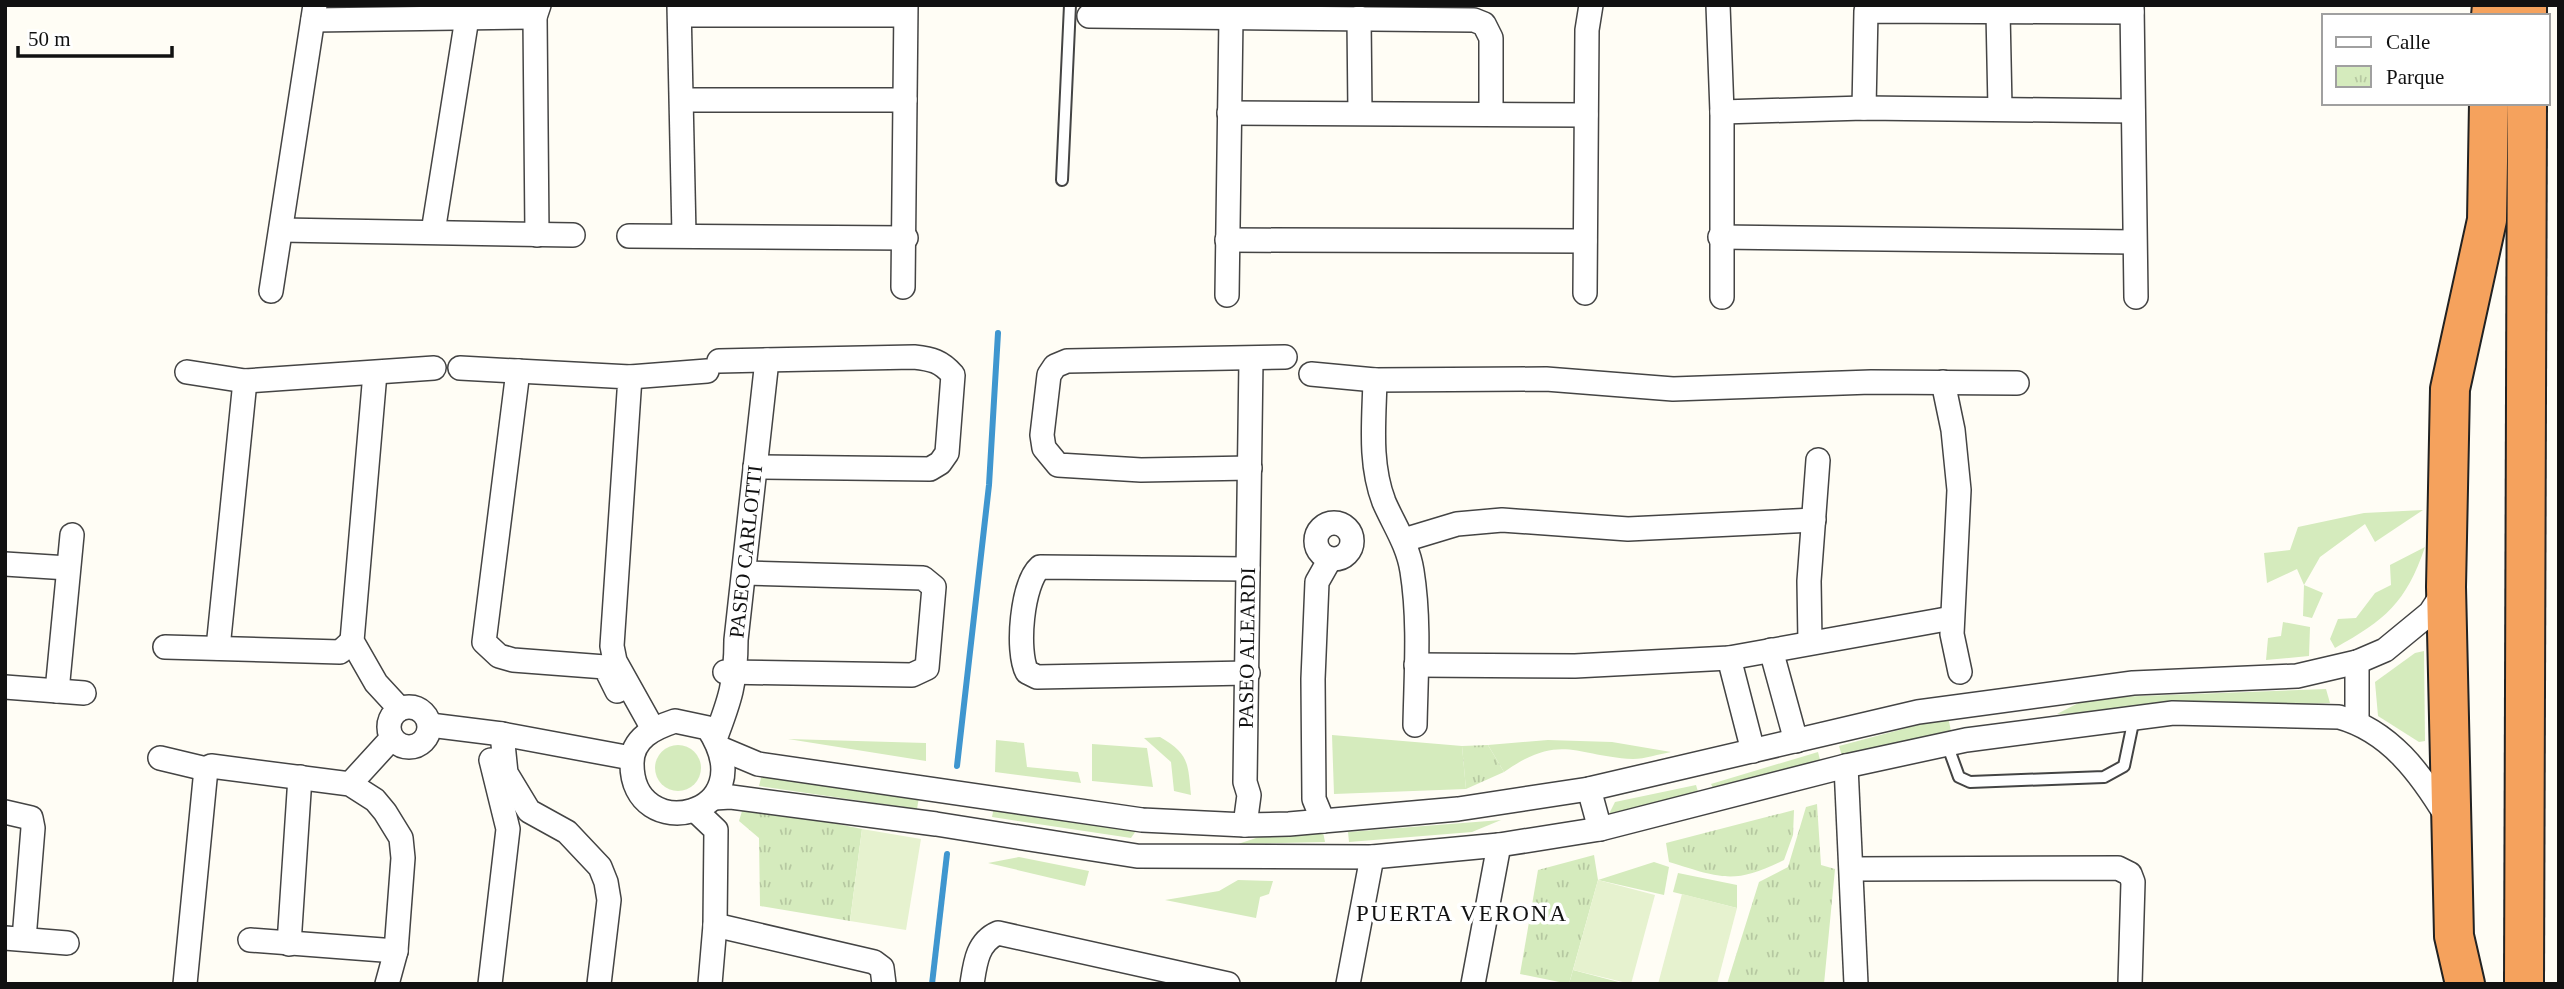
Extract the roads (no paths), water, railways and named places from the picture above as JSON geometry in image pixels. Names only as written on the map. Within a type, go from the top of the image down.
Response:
[{"type":"highway","points":[[2465,984],[2454,936],[2450,823],[2446,587],[2450,389],[2487,220],[2489,105]]},
{"type":"highway","points":[[2524,984],[2527,105]]},
{"type":"street","points":[[1585,293],[1587,30],[1591,5]]},
{"type":"street","points":[[1718,5],[1722,112],[1722,297]]},
{"type":"street","points":[[1864,108],[1866,11],[2132,9],[2136,297]]},
{"type":"street","points":[[684,235],[679,10],[906,10],[904,288]]},
{"type":"street","points":[[271,291],[314,13],[467,18],[537,11],[537,235]]},
{"type":"street","points":[[1079,11],[1231,17],[1463,18],[1484,24],[1491,38],[1491,114]]},
{"type":"street","points":[[1998,12],[2000,108]]},
{"type":"street","points":[[1227,295],[1231,17]]},
{"type":"street","points":[[433,232],[467,18]]},
{"type":"street","points":[[1359,18],[1360,113]]},
{"type":"street","points":[[682,100],[905,100]]},
{"type":"street","points":[[1722,112],[1864,108],[2133,111]]},
{"type":"street","points":[[1229,113],[1586,115]]},
{"type":"street","points":[[281,230],[573,234]]},
{"type":"street","points":[[629,236],[906,238]]},
{"type":"street","points":[[1720,237],[2134,242]]},
{"type":"street","points":[[1227,240],[1585,241]]},
{"type":"street","points":[[1244,468],[1141,470],[1058,465],[1044,448],[1042,435],[1049,375],[1061,363],[1285,358]]},
{"type":"street","points":[[460,368],[630,377],[767,360],[933,359],[943,363],[953,374],[950,440],[940,463],[930,469],[755,467]]},
{"type":"street","name":"PASEO CARLOTTI","points":[[731,673],[767,360]]},
{"type":"street","name":"PASEO ALEARDI","points":[[1238,825],[1249,795],[1245,782],[1241,673],[1243,360]]},
{"type":"street","points":[[187,372],[246,381],[435,368]]},
{"type":"street","points":[[518,371],[484,642],[499,656],[513,660],[610,664]]},
{"type":"street","points":[[375,373],[352,641],[376,683],[400,709]]},
{"type":"street","points":[[1311,374],[1375,380],[1546,379],[1673,389],[1834,382],[2017,383]]},
{"type":"street","points":[[630,377],[610,664],[642,742],[632,779],[641,797],[657,809],[676,815],[731,797],[936,824],[1136,856],[1372,857],[1499,845],[1600,829],[1846,765],[1956,742],[2134,718],[2187,714],[2339,717],[2357,722],[2409,761],[2450,823]]},
{"type":"street","points":[[1375,380],[1373,440],[1376,473],[1384,502],[1404,540],[1412,570],[1416,665],[1415,725]]},
{"type":"street","points":[[218,648],[246,381]]},
{"type":"street","points":[[1943,382],[1953,430],[1959,490],[1952,634],[1960,672]]},
{"type":"street","points":[[1810,642],[1809,580],[1818,460]]},
{"type":"street","points":[[1404,540],[1457,524],[1502,520],[1628,528],[1814,520]]},
{"type":"street","points":[[58,691],[72,535]]},
{"type":"street","points":[[1323,821],[1314,799],[1313,679],[1317,582],[1330,559]]},
{"type":"street","points":[[5,564],[68,568]]},
{"type":"street","points":[[1241,569],[1040,567],[1029,580],[1020,652],[1027,672],[1037,677],[1241,673]]},
{"type":"street","points":[[705,804],[723,774],[714,739],[733,692],[731,673],[921,673],[926,668],[934,587],[923,578],[744,573]]},
{"type":"street","points":[[430,725],[495,733],[642,742],[674,721],[714,739],[758,764],[1142,820],[1238,825],[1323,821],[1458,808],[1589,789],[1957,706],[2133,683],[2297,676],[2357,662],[2385,650],[2408,634],[2430,613],[2446,587]]},
{"type":"street","points":[[1416,665],[1575,666],[1729,658],[1952,618]]},
{"type":"street","points":[[165,646],[340,652],[352,641]]},
{"type":"street","points":[[1771,650],[1796,741]]},
{"type":"street","points":[[1729,658],[1753,751]]},
{"type":"street","points":[[2357,662],[2357,722]]},
{"type":"street","points":[[5,687],[84,693]]},
{"type":"street","points":[[1956,742],[1957,706]]},
{"type":"street","points":[[400,709],[419,709],[430,725],[422,744],[416,747],[397,742],[391,718],[400,709]]},
{"type":"street","points":[[495,733],[506,773],[529,811],[567,832],[600,867],[609,900],[600,984]]},
{"type":"street","points":[[490,984],[508,829],[492,771],[495,733]]},
{"type":"street","points":[[356,788],[397,742]]},
{"type":"street","points":[[160,758],[206,769],[211,766],[300,777],[356,788],[385,812],[401,838],[403,858],[396,951],[387,984]]},
{"type":"street","points":[[1846,765],[1853,869],[1856,984]]},
{"type":"street","points":[[185,984],[206,769]]},
{"type":"street","points":[[289,944],[300,777]]},
{"type":"street","points":[[1589,789],[1600,829]]},
{"type":"street","points":[[705,804],[716,830],[715,925],[710,984]]},
{"type":"street","points":[[508,829],[529,811]]},
{"type":"street","points":[[5,812],[31,818],[33,828],[15,939],[67,943]]},
{"type":"street","points":[[1136,856],[1142,820]]},
{"type":"street","points":[[1473,984],[1499,845]]},
{"type":"street","points":[[1348,984],[1372,857]]},
{"type":"street","points":[[1853,869],[2118,868],[2130,874],[2133,882],[2130,984]]},
{"type":"street","points":[[715,925],[874,962],[881,968],[884,984]]},
{"type":"street","points":[[972,984],[980,949],[991,936],[998,933],[1228,984]]},
{"type":"street","points":[[250,940],[396,951]]},
{"type":"lane","points":[[1062,180],[1079,11]]},
{"type":"lane","points":[[1956,742],[1959,777],[1970,782],[2104,777],[2124,766],[2134,718]]},
{"type":"waterway","points":[[957,766],[989,485],[998,333]]},
{"type":"waterway","points":[[932,984],[947,854]]},
{"type":"district","name":"PUERTA VERONA","points":[[1462,913]]}]
